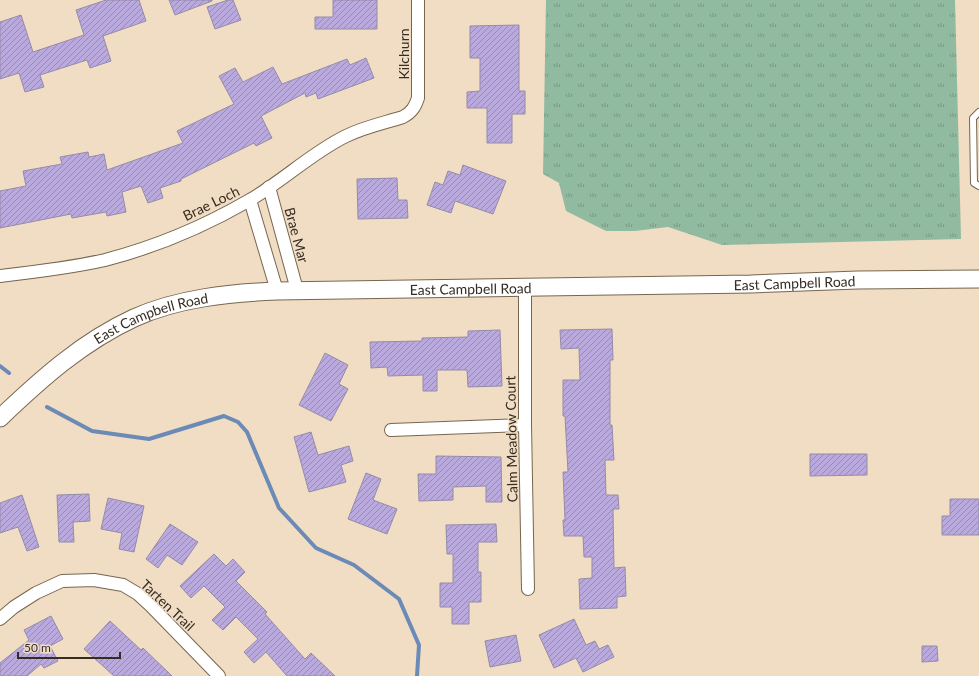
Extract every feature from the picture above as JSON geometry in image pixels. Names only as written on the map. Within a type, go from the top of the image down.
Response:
[{"type":"main road","name":"East Campbell Road","points":[[0,418],[62,362],[87,344],[135,318],[157,310],[204,298],[256,292],[297,290],[525,288],[979,279]]},
{"type":"street","name":"Kilchurn","points":[[415,107],[418,98],[418,0]]},
{"type":"street","name":"Brae Loch","points":[[0,276],[58,269],[98,261],[126,254],[190,230],[218,218],[250,200],[346,136],[403,117],[409,114],[415,107]]},
{"type":"street","name":"Brae Mar","points":[[269,187],[297,290]]},
{"type":"street","points":[[250,200],[278,291]]},
{"type":"street","name":"Calm Meadow Court","points":[[525,288],[525,425],[528,589]]},
{"type":"street","points":[[391,430],[525,425]]},
{"type":"street","name":"Tarten Trail","points":[[0,619],[14,607],[36,593],[62,582],[94,580],[123,585],[138,594],[151,606],[219,676]]},
{"type":"lane","points":[[979,112],[973,118],[974,182],[979,186]]},
{"type":"green space","points":[[546,0],[955,0],[961,239],[722,245],[668,227],[635,231],[606,231],[566,211],[559,183],[543,174]]},
{"type":"building","points":[[106,0],[139,0],[146,21],[103,36],[111,61],[90,68],[87,60],[40,75],[44,87],[25,92],[19,73],[0,79],[0,22],[21,15],[33,52],[84,35],[76,10]]},
{"type":"building","points":[[169,0],[212,0],[212,1],[175,15]]},
{"type":"building","points":[[228,0],[233,0],[241,20],[215,29],[207,7]]},
{"type":"building","points":[[333,0],[377,0],[377,29],[315,29],[315,17],[333,17]]},
{"type":"building","points":[[519,25],[519,91],[525,91],[525,114],[512,114],[512,143],[487,143],[487,108],[467,108],[467,92],[480,91],[480,58],[470,58],[470,26]]},
{"type":"building","points":[[366,58],[374,78],[318,99],[316,93],[306,97],[305,93],[261,116],[272,138],[256,146],[254,143],[181,179],[181,181],[160,188],[163,198],[148,203],[141,186],[122,192],[126,212],[107,216],[106,212],[72,218],[71,214],[0,228],[0,191],[26,186],[23,171],[62,164],[60,157],[88,152],[89,157],[104,154],[107,170],[183,143],[177,131],[234,104],[219,76],[235,68],[243,82],[273,67],[282,84],[347,59],[350,65]]},
{"type":"building","points":[[463,165],[506,181],[493,214],[455,201],[451,213],[427,205],[435,182],[443,185],[448,171],[460,175]]},
{"type":"building","points":[[397,178],[398,200],[407,200],[408,218],[358,219],[357,179]]},
{"type":"building","points":[[612,329],[613,360],[610,360],[610,425],[612,425],[614,460],[605,460],[606,495],[618,495],[619,509],[613,509],[614,568],[625,567],[626,596],[617,597],[617,608],[580,609],[579,579],[592,578],[592,557],[584,557],[583,536],[564,536],[563,520],[565,520],[563,472],[568,472],[565,416],[563,416],[563,380],[580,380],[579,348],[561,349],[560,330]]},
{"type":"building","points":[[500,330],[502,386],[468,387],[467,370],[437,370],[437,391],[423,391],[423,375],[388,376],[387,367],[371,368],[370,342],[422,341],[422,338],[468,337],[468,331]]},
{"type":"building","points":[[325,353],[348,365],[339,384],[348,389],[331,421],[299,405]]},
{"type":"building","points":[[311,432],[318,455],[349,446],[353,461],[341,465],[346,482],[309,492],[294,437]]},
{"type":"building","points":[[810,454],[867,454],[867,475],[810,476]]},
{"type":"building","points":[[436,456],[501,457],[502,502],[486,502],[486,486],[453,487],[453,500],[419,501],[418,474],[436,474]]},
{"type":"building","points":[[366,473],[381,479],[373,500],[397,509],[387,534],[348,519]]},
{"type":"building","points":[[89,494],[90,521],[73,522],[74,542],[59,542],[57,495]]},
{"type":"building","points":[[22,495],[39,547],[27,551],[18,527],[0,533],[0,503]]},
{"type":"building","points":[[108,498],[144,506],[134,552],[119,549],[122,533],[101,529]]},
{"type":"building","points":[[950,499],[979,499],[979,535],[942,535],[942,516],[950,516]]},
{"type":"building","points":[[170,524],[198,542],[182,565],[167,555],[158,568],[146,559]]},
{"type":"building","points":[[496,524],[497,542],[478,542],[478,572],[481,572],[481,602],[469,602],[469,624],[452,624],[452,607],[440,607],[440,583],[453,583],[453,554],[447,554],[446,525]]},
{"type":"building","points":[[214,554],[226,566],[233,559],[245,572],[236,581],[267,612],[265,614],[305,659],[311,653],[335,676],[287,676],[266,652],[254,663],[244,652],[258,639],[236,617],[223,630],[212,620],[225,607],[204,586],[191,598],[180,586]]},
{"type":"building","points":[[51,616],[63,639],[50,646],[58,661],[44,668],[41,664],[27,676],[0,676],[0,663],[29,640],[24,630]]},
{"type":"building","points":[[574,619],[586,645],[595,641],[599,649],[608,645],[614,657],[583,672],[576,658],[554,668],[539,635]]},
{"type":"building","points":[[110,621],[141,650],[143,648],[172,676],[114,676],[84,649]]},
{"type":"building","points":[[516,635],[521,661],[490,667],[485,641]]},
{"type":"building","points":[[922,646],[937,646],[938,661],[922,662]]},
{"type":"waterway","points":[[0,366],[9,373]]},
{"type":"waterway","points":[[47,407],[92,431],[149,439],[224,416],[238,422],[247,432],[279,508],[316,548],[354,565],[399,599],[419,645],[417,676]]}]
